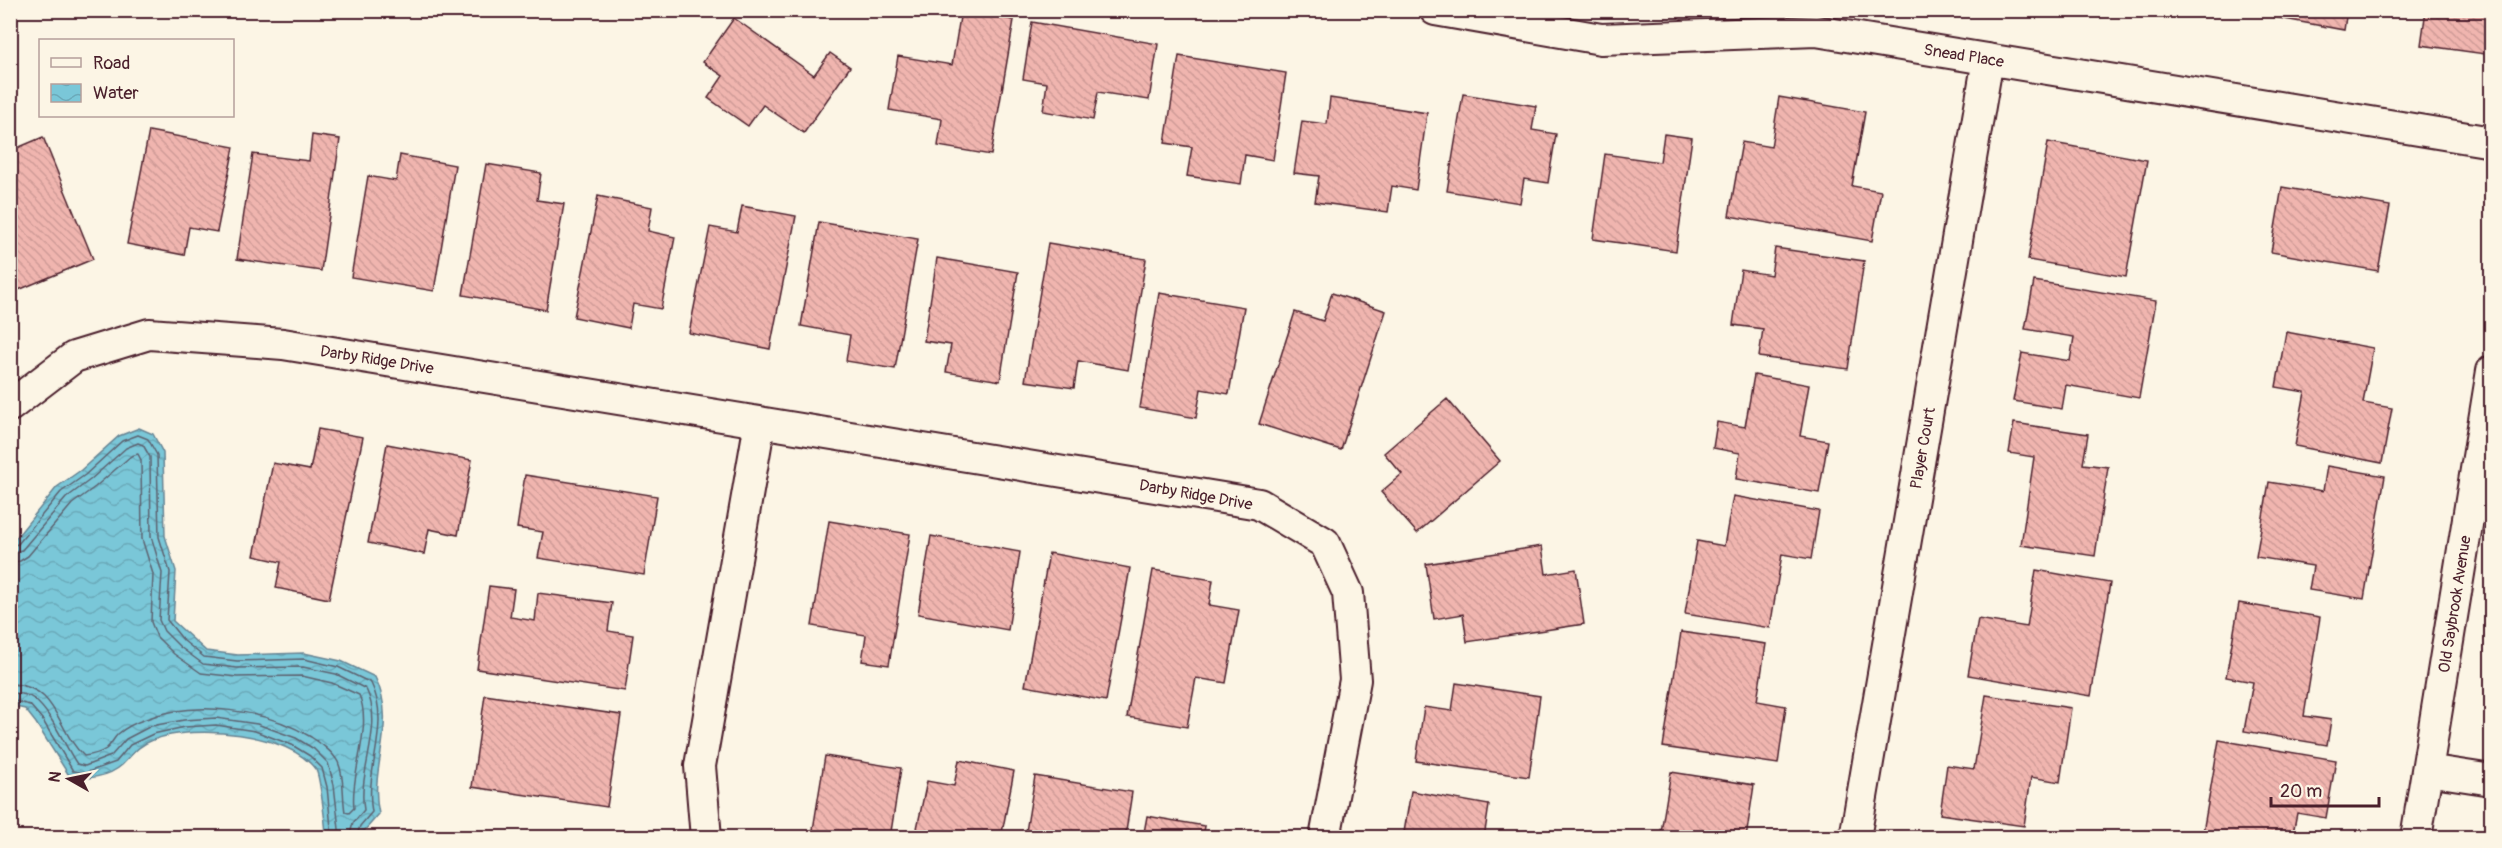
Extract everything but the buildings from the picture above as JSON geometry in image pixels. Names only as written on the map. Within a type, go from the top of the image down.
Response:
[{"type":"street","name":"Snead Place","points":[[1435,10],[1601,39],[1816,31],[2492,142]]},
{"type":"street","name":"Player Court","points":[[1855,837],[1988,59]]},
{"type":"street","name":"Darby Ridge Drive","points":[[10,406],[74,357],[149,334],[283,344],[1259,504],[1325,543],[1348,593],[1355,680],[1325,837]]},
{"type":"street","name":"Old Saybrook Avenue","points":[[2416,837],[2492,371]]},
{"type":"street","points":[[706,837],[700,766],[760,422]]},
{"type":"street","points":[[2427,770],[2492,780]]},
{"type":"water","points":[[139,428],[153,434],[163,453],[165,536],[176,571],[173,621],[206,651],[238,655],[304,653],[341,661],[375,677],[382,695],[384,712],[377,780],[379,814],[361,837],[326,837],[318,774],[303,757],[285,747],[240,735],[215,732],[171,735],[143,745],[117,769],[104,775],[90,778],[70,777],[25,709],[11,706],[11,544],[57,487],[81,470],[119,436]]}]
